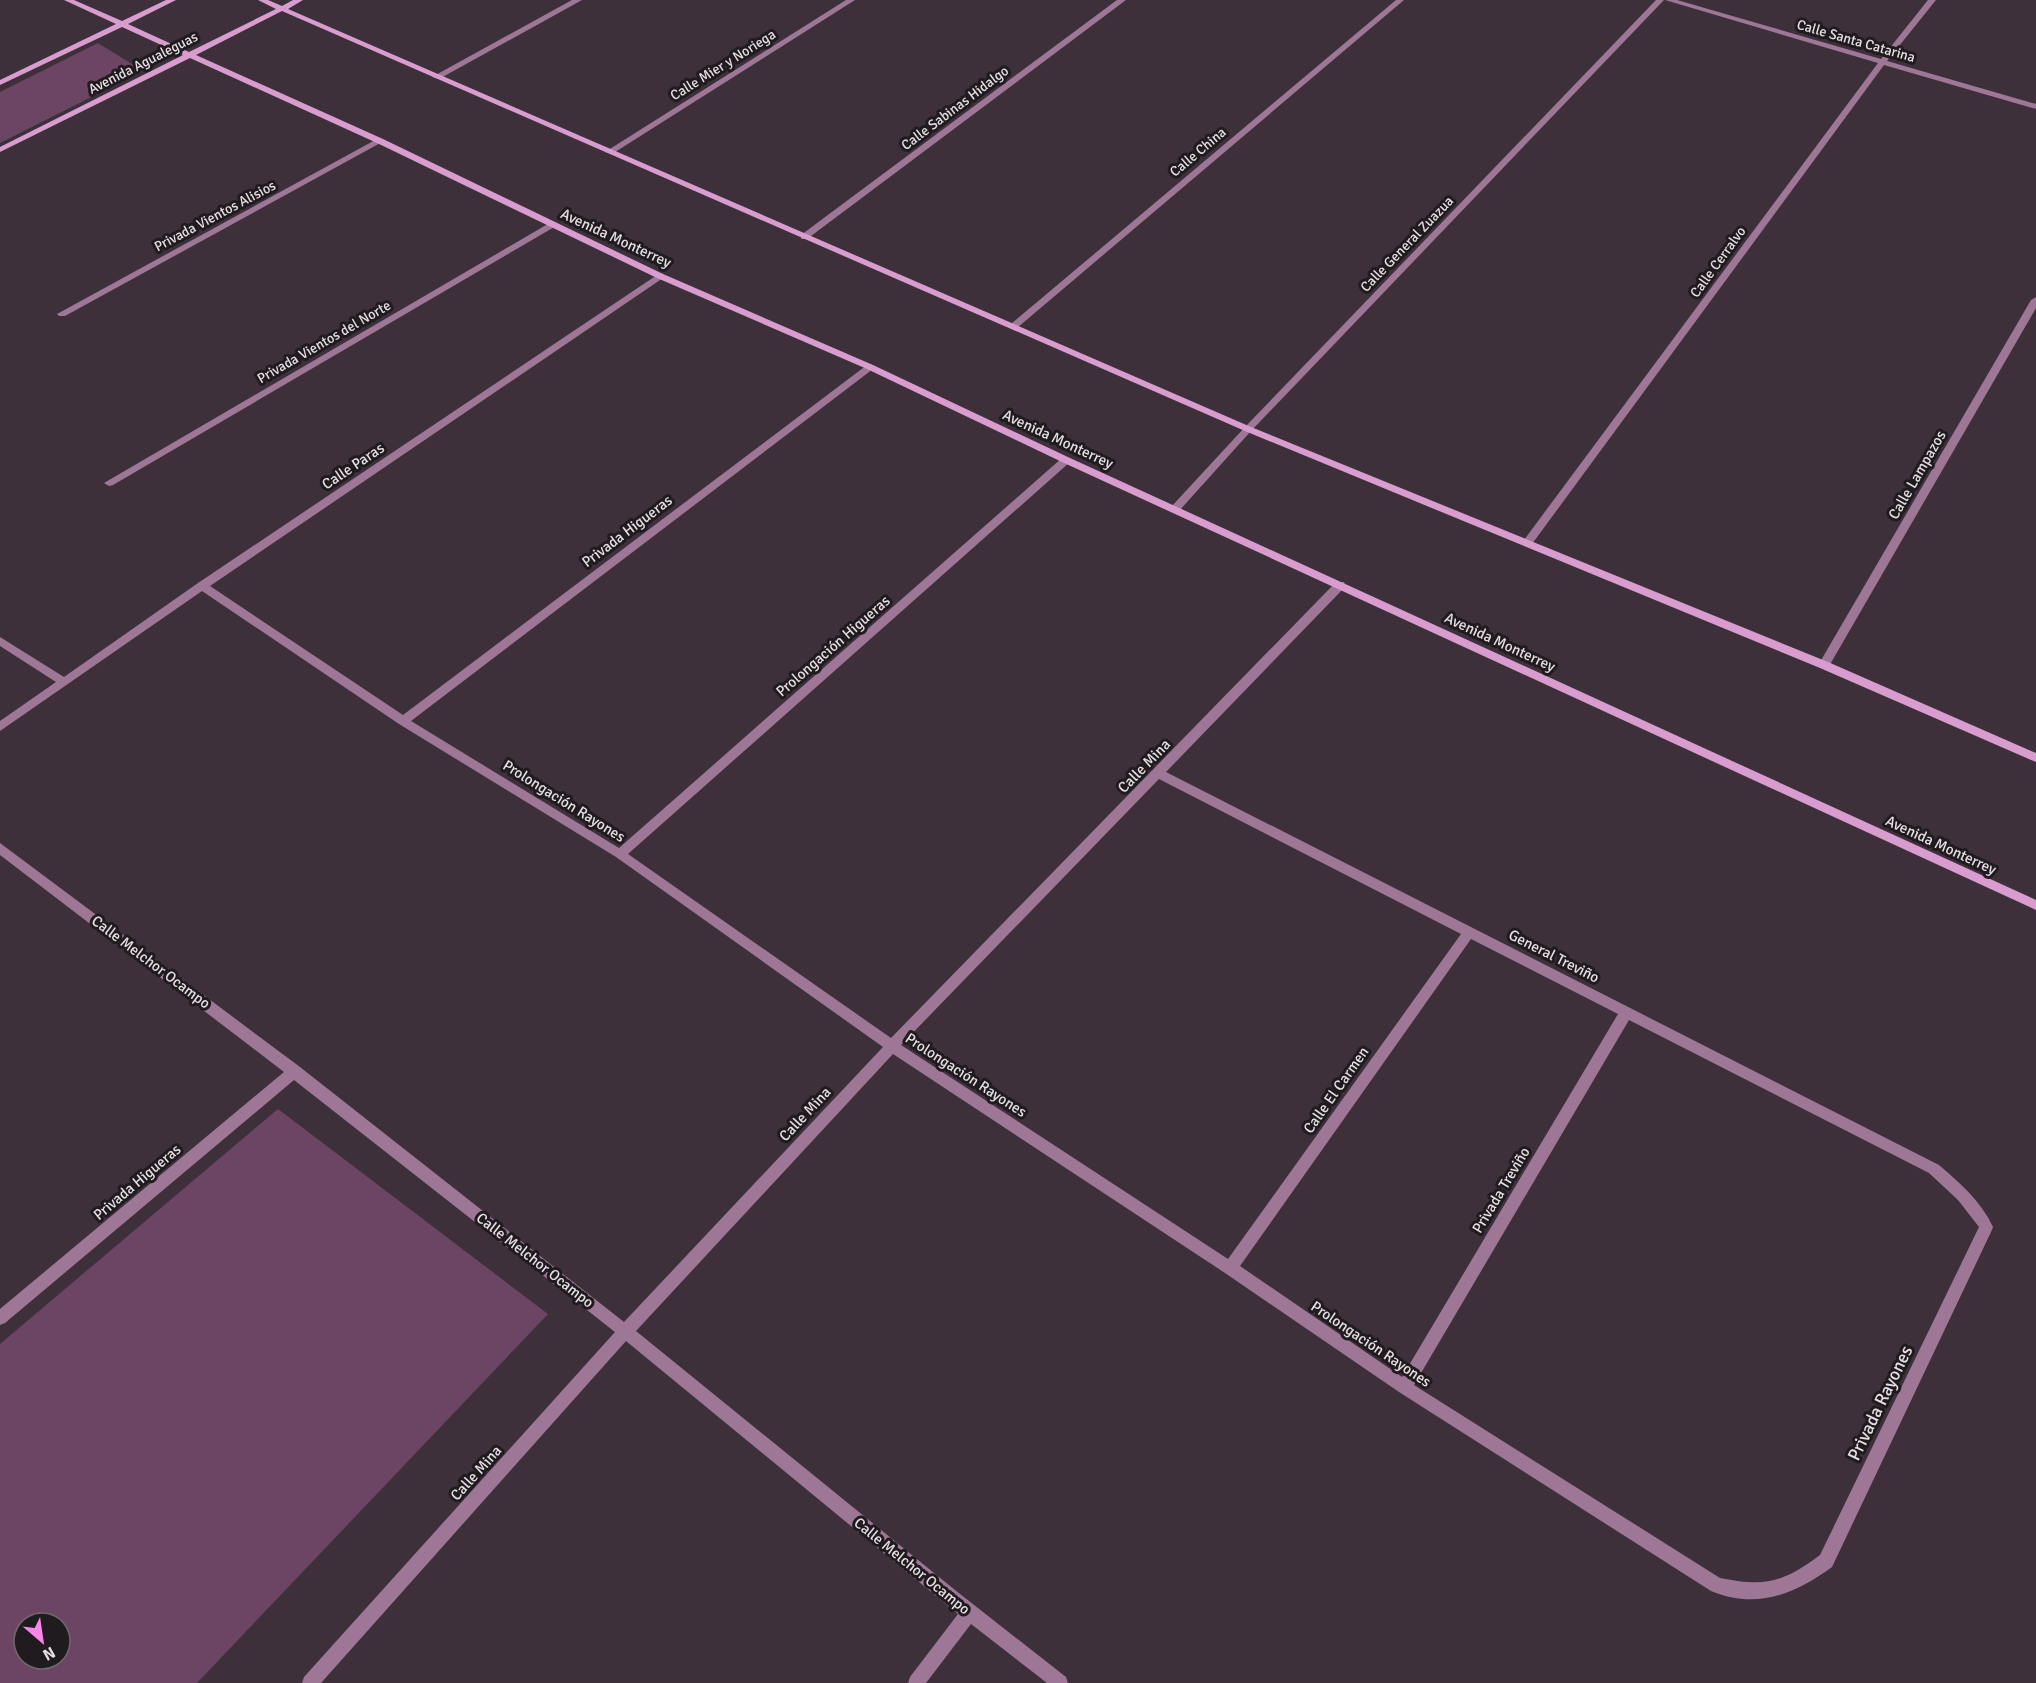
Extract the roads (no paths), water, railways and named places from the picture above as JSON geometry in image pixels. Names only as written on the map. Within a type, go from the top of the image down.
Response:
[{"type":"street","name":"Avenida Monterrey","points":[[68,0],[380,141],[660,276],[870,367],[1066,460],[2036,905]]},
{"type":"street","points":[[0,83],[172,0]]},
{"type":"street","points":[[262,0],[1248,429],[1824,664],[2036,758]]},
{"type":"street","name":"Avenida Agualeguas","points":[[0,150],[299,0]]},
{"type":"street","points":[[436,77],[578,0]]},
{"type":"street","name":"Calle Mier y Noriega","points":[[609,152],[852,0]]},
{"type":"street","name":"Calle Sabinas Hidalgo","points":[[804,237],[1122,0]]},
{"type":"street","name":"Calle China","points":[[1014,326],[1400,0]]},
{"type":"street","name":"Calle General Zuazua","points":[[1175,509],[1248,429],[1660,0]]},
{"type":"street","name":"Calle Santa Catarina","points":[[1669,0],[2036,107]]},
{"type":"street","name":"Calle Cerralvo","points":[[1528,542],[1882,63],[1932,0]]},
{"type":"street","name":"Privada Vientos Alisios","points":[[62,314],[380,141]]},
{"type":"street","name":"Privada Vientos del Norte","points":[[109,483],[553,224]]},
{"type":"street","name":"Calle Paras","points":[[0,727],[202,586],[660,276]]},
{"type":"street","name":"Calle Lampazos","points":[[1824,664],[2036,300]]},
{"type":"street","name":"Privada Higueras","points":[[403,721],[870,367]]},
{"type":"street","name":"Prolongación Higueras","points":[[620,854],[1066,460]]},
{"type":"street","name":"Calle Mina","points":[[310,1683],[624,1331],[892,1046],[1159,774],[1340,585]]},
{"type":"street","name":"Prolongación Rayones","points":[[202,586],[403,721],[620,854],[892,1046],[1230,1268],[1404,1387],[1717,1585]]},
{"type":"street","points":[[0,641],[63,681]]},
{"type":"street","name":"General Treviño","points":[[1159,774],[1934,1169]]},
{"type":"street","name":"Calle Melchor Ocampo","points":[[0,848],[295,1071],[624,1331],[969,1612],[1060,1683]]},
{"type":"street","name":"Calle El Carmen","points":[[1230,1268],[1469,932]]},
{"type":"street","name":"Privada Treviño","points":[[1404,1387],[1627,1011]]},
{"type":"street","name":"Privada Higueras","points":[[0,1318],[295,1071]]},
{"type":"street","name":"Privada Rayones","points":[[1717,1585],[1750,1593],[1787,1587],[1826,1561],[1986,1227],[1977,1210],[1962,1192],[1934,1169]]},
{"type":"street","points":[[916,1683],[969,1612]]}]
